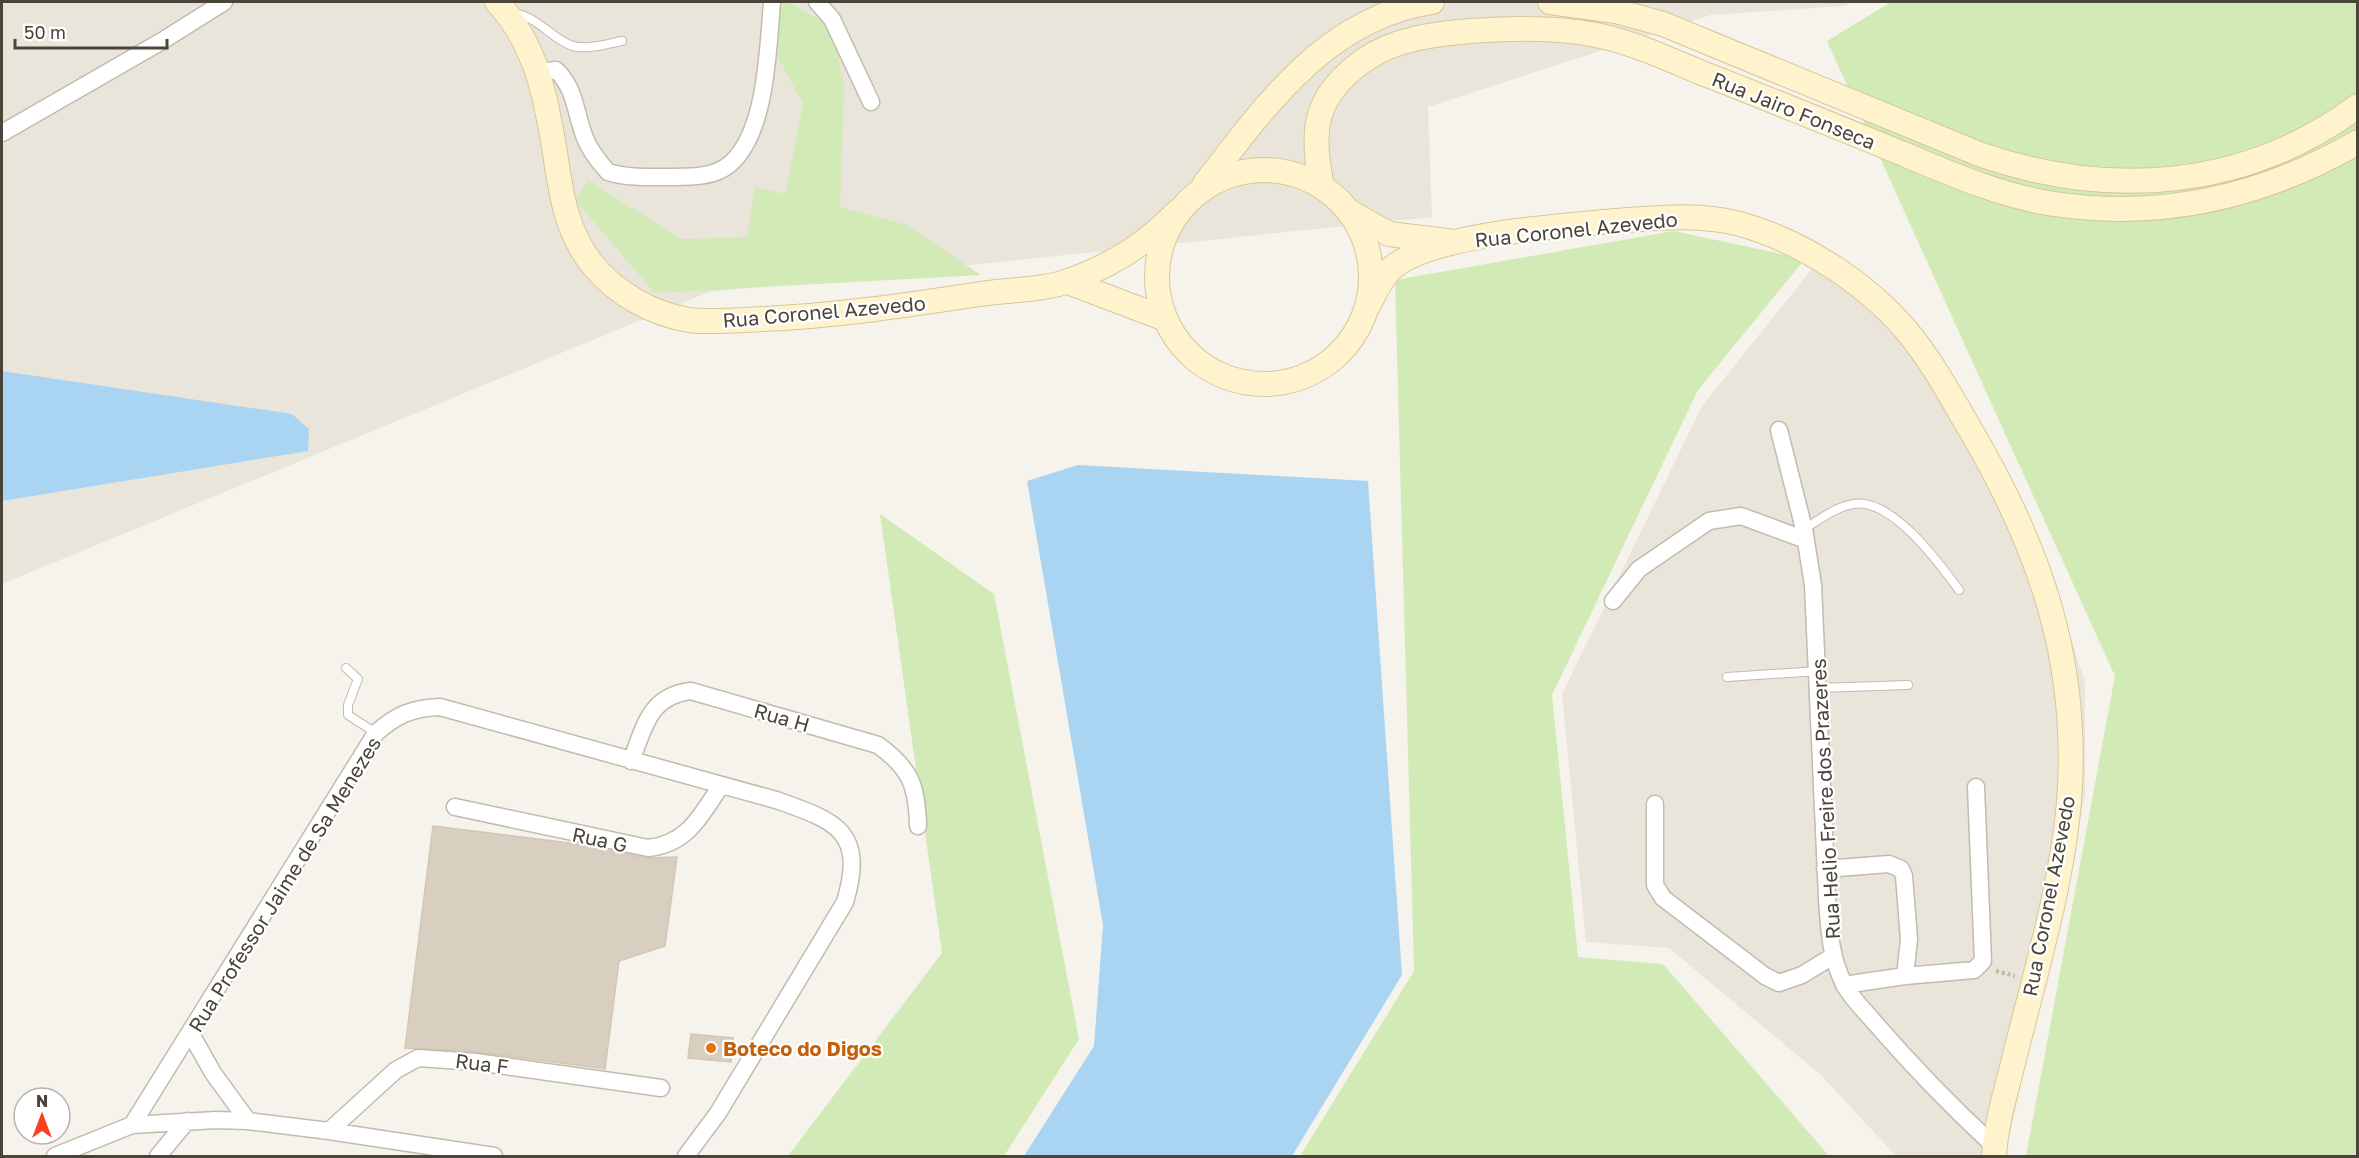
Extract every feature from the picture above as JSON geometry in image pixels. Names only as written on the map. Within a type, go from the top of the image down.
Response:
[{"type":"main road","points":[[1068,282],[1127,255],[1177,212],[1200,190],[1293,76],[1314,56],[1381,17],[1408,6],[1432,2]]},
{"type":"main road","name":"Rua Jairo Fonseca","points":[[1551,2],[1617,10],[1672,27],[1979,154],[2024,170],[2063,177],[2165,181],[2218,171],[2281,149],[2358,106]]},
{"type":"main road","name":"Rua Coronel Azevedo","points":[[502,7],[526,41],[538,72],[560,192],[569,225],[581,248],[605,278],[648,308],[671,316],[704,321],[786,318],[1068,282]]},
{"type":"main road","name":"Rua Jairo Fonseca","points":[[1322,186],[1315,152],[1316,134],[1329,95],[1340,79],[1369,57],[1386,48],[1446,33],[1477,31],[1548,30],[1611,38],[1983,186],[2030,199],[2071,206],[2168,206],[2216,200],[2258,189],[2297,174],[2358,142]]},
{"type":"main road","points":[[1200,190],[1229,175],[1261,170],[1293,173],[1322,186],[1349,211],[1389,234],[1455,242]]},
{"type":"main road","points":[[1349,211],[1365,240],[1372,273],[1368,306]]},
{"type":"main road","points":[[1177,212],[1164,236],[1156,263],[1156,291],[1164,318],[1178,343],[1200,364],[1226,378],[1265,384],[1285,382],[1313,373],[1337,356],[1356,333],[1385,276],[1396,265],[1455,242]]},
{"type":"main road","name":"Rua Coronel Azevedo","points":[[1455,242],[1528,230],[1617,221],[1670,218],[1721,220],[1760,231],[1815,255],[1864,291],[1904,327],[1938,373],[2011,503],[2040,571],[2062,658],[2069,707],[2069,802],[2057,872],[1994,1151]]},
{"type":"main road","points":[[1068,282],[1164,318]]},
{"type":"street","points":[[2,133],[162,41],[224,2]]},
{"type":"street","points":[[538,72],[556,70],[565,79],[574,94],[584,136],[608,172],[644,177],[706,174],[729,164],[746,141],[765,76],[772,2]]},
{"type":"street","points":[[817,2],[832,19],[871,102]]},
{"type":"street","name":"Rua Helio Freire dos Prazeres","points":[[1779,430],[1805,534],[1815,603],[1825,869],[1833,956],[1844,985],[1901,1053],[1994,1151]]},
{"type":"street","points":[[1613,601],[1639,569],[1709,521],[1741,516],[1805,534]]},
{"type":"street","name":"Rua H","points":[[631,761],[651,712],[662,699],[675,693],[691,691],[878,745],[899,761],[912,780],[917,801],[918,826]]},
{"type":"street","name":"Rua Professor Jaime de Sa Menezes","points":[[132,1125],[191,1034],[376,733],[393,717],[417,708],[440,707],[776,801],[824,817],[846,838],[853,856],[853,876],[845,902],[718,1113],[686,1156]]},
{"type":"street","name":"Rua G","points":[[455,807],[648,848],[670,844],[688,833],[720,787]]},
{"type":"street","points":[[1844,985],[1905,976],[1974,970],[1983,961],[1976,787]]},
{"type":"street","points":[[1655,804],[1655,885],[1663,898],[1765,976],[1779,983],[1796,978],[1833,956]]},
{"type":"street","points":[[1825,869],[1889,864],[1901,869],[1904,876],[1910,939],[1905,976]]},
{"type":"street","points":[[191,1034],[213,1073],[248,1121]]},
{"type":"street","name":"Rua F","points":[[329,1131],[396,1070],[418,1058],[476,1062],[661,1088]]},
{"type":"street","points":[[158,1156],[187,1121]]},
{"type":"street","points":[[55,1156],[132,1125],[187,1121],[248,1121],[494,1156]]},
{"type":"lane","points":[[502,7],[533,18],[571,45],[588,47],[622,41]]},
{"type":"lane","points":[[1805,534],[1852,504],[1876,507],[1924,545],[1959,590]]},
{"type":"lane","points":[[346,668],[358,679],[348,705],[348,715],[376,733]]},
{"type":"lane","points":[[1727,677],[1818,671]]},
{"type":"lane","points":[[1819,688],[1908,685]]},
{"type":"path","points":[[1979,966],[2033,981]]},
{"type":"shaded area","points":[[2,2],[1855,2],[1843,6],[1710,15],[1428,107],[1432,217],[709,292],[2,584]]},
{"type":"shaded area","points":[[1824,254],[1908,325],[2040,543],[2085,682],[2085,795],[2005,1156],[1896,1156],[1821,1075],[1669,948],[1586,942],[1562,694],[1702,406]]},
{"type":"green space","points":[[780,2],[789,2],[831,27],[844,84],[840,207],[906,225],[981,275],[655,293],[575,200],[588,180],[681,239],[747,237],[755,187],[785,194],[803,104],[778,57]]},
{"type":"green space","points":[[1891,2],[2357,2],[2357,1156],[2026,1156],[2115,676],[1827,41]]},
{"type":"green space","points":[[1674,231],[1805,259],[1698,390],[1552,695],[1578,957],[1663,964],[1829,1156],[1300,1156],[1414,971],[1395,280]]},
{"type":"green space","points":[[880,514],[994,594],[1079,1039],[1004,1156],[788,1156],[942,953]]},
{"type":"water","points":[[2,371],[292,414],[309,429],[308,451],[2,501]]},
{"type":"water","points":[[1078,465],[1368,481],[1402,975],[1292,1156],[1024,1156],[1094,1046],[1103,925],[1027,481]]},
{"type":"building","points":[[433,826],[585,845],[646,858],[677,857],[665,946],[619,961],[605,1069],[477,1052],[405,1048]]},
{"type":"building","name":"Boteco do Digos","points":[[691,1034],[733,1038],[731,1062],[688,1058]]},
{"type":"place","name":"Boteco do Digos","points":[[711,1048]]}]
